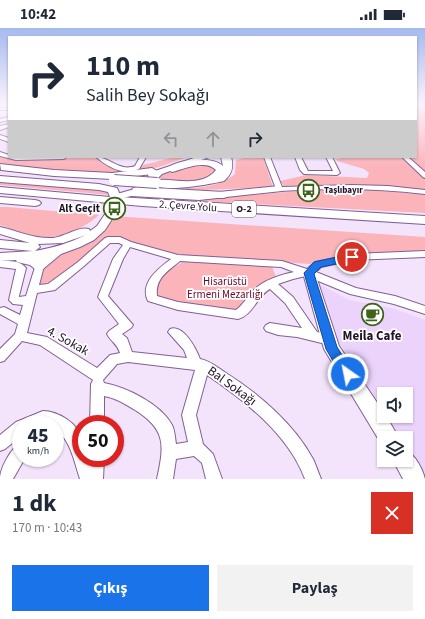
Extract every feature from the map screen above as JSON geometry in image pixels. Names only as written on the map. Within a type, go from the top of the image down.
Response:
[{"type":"highway","points":[[0,173],[113,190],[115,188],[156,178],[193,187],[214,182],[227,172],[228,168],[226,158]]},
{"type":"highway","points":[[0,173],[33,171],[156,178],[184,184],[207,182],[219,175],[220,170],[214,164],[204,163],[172,169]]},
{"type":"highway","points":[[0,173],[94,182],[115,188]]},
{"type":"highway","points":[[0,173],[41,176],[115,188],[174,193],[224,194]]},
{"type":"highway","name":"2. Çevre Yolu","points":[[0,189],[63,201],[425,228]]},
{"type":"highway","points":[[0,199],[63,201]]},
{"type":"highway","name":"2. Çevre Yolu","points":[[63,201],[195,206],[425,220]]},
{"type":"main road","points":[[200,158],[148,181],[148,183],[152,187],[206,192],[279,189]]},
{"type":"main road","points":[[156,178],[172,169],[200,158]]},
{"type":"main road","points":[[115,188],[131,193],[199,197],[279,189]]},
{"type":"main road","points":[[0,244],[22,247],[41,247],[56,244],[91,228],[106,216],[106,222],[93,235],[82,242],[64,249],[48,258],[39,266],[30,259],[0,257]]},
{"type":"main road","points":[[2,231],[22,239],[36,242],[52,241],[79,234]]},
{"type":"main road","points":[[0,248],[16,251],[37,251],[68,244],[93,235]]},
{"type":"main road","points":[[0,257],[34,255],[64,249]]},
{"type":"main road","points":[[309,273],[332,349],[385,431]]},
{"type":"main road","points":[[407,467],[415,479]]},
{"type":"street","points":[[102,158],[113,167],[127,169],[135,168],[140,165],[143,158]]},
{"type":"street","points":[[298,158],[303,170],[306,173],[337,173],[330,158]]},
{"type":"street","points":[[406,158],[425,176]]},
{"type":"street","points":[[269,159],[279,189],[362,186],[425,192]]},
{"type":"street","points":[[0,264],[17,265],[21,268],[14,300],[24,302],[32,294],[51,287],[81,264],[108,240],[120,240],[128,244],[178,258],[282,264],[354,291],[395,300],[425,310]]},
{"type":"street","points":[[128,244],[118,259],[103,296],[113,310],[127,325],[113,334],[123,342],[128,357]]},
{"type":"street","points":[[178,258],[158,274],[150,288],[152,298],[178,306],[238,315],[247,309],[253,296],[258,290],[290,276],[309,273],[318,264],[352,257],[424,255]]},
{"type":"street","points":[[0,357],[20,336],[39,266]]},
{"type":"street","points":[[271,284],[289,300],[313,335]]},
{"type":"street","points":[[4,311],[24,322]]},
{"type":"street","points":[[270,328],[313,335],[330,340]]},
{"type":"street","points":[[174,332],[182,339],[198,364],[189,415],[197,448],[208,459],[214,479]]},
{"type":"street","name":"4. Sokak","points":[[20,336],[43,341],[98,382]]},
{"type":"street","name":"Bal Sokağı","points":[[98,382],[114,359],[128,357],[198,364],[232,384],[259,406],[286,433],[307,464],[313,479]]},
{"type":"street","points":[[97,415],[98,382],[151,412],[166,429],[170,452],[165,479]]},
{"type":"street","points":[[64,427],[72,436]]},
{"type":"street","points":[[0,444],[12,434]]},
{"type":"street","points":[[170,452],[197,448]]},
{"type":"street","points":[[4,479],[12,466]]},
{"type":"street","points":[[84,467],[88,479]]},
{"type":"street","points":[[95,479],[96,467]]},
{"type":"shaded area","points":[[316,282],[349,300],[395,309],[425,320],[425,475],[413,457],[413,431],[395,431],[390,423],[413,423],[413,387],[377,387],[377,405],[338,347]]},
{"type":"green space","points":[[417,125],[425,125],[425,176],[406,158],[417,158]]},
{"type":"green space","points":[[0,157],[14,160],[95,158],[102,160],[106,164],[119,170],[134,169],[143,165],[171,158],[184,158],[163,166],[146,170],[107,175],[80,174],[10,166],[0,163]]},
{"type":"green space","points":[[244,158],[263,158],[273,187],[204,190],[166,188],[202,187],[219,183],[235,174],[236,160]]},
{"type":"green space","points":[[404,158],[425,178],[425,190],[354,184],[284,186],[280,181],[306,175],[367,178],[369,173],[364,169],[337,161],[336,159]]},
{"type":"green space","points":[[193,164],[205,164],[217,167],[217,175],[191,183],[152,180],[173,170]]},
{"type":"green space","points":[[0,180],[110,190],[110,195],[0,185]]},
{"type":"green space","points":[[337,189],[383,189],[425,194],[425,213],[125,197],[131,195],[201,199]]},
{"type":"green space","points":[[0,207],[99,215],[84,226],[68,234],[50,238],[41,238],[28,236],[0,225]]},
{"type":"green space","points":[[113,216],[425,237],[425,251],[351,255],[309,264],[182,255],[108,238],[58,279],[37,287],[40,273],[44,266],[52,259],[101,233],[108,226]]},
{"type":"green space","name":"Hisarüstü Ermeni Mezarlığı","points":[[185,261],[272,266],[277,280],[235,312],[161,299],[156,294],[156,287],[161,277],[169,270]]},
{"type":"tunnel","points":[[118,200],[120,196]]},
{"type":"tunnel","points":[[109,216],[118,199]]},
{"type":"place","name":"Taşlıbayır","points":[[309,190]]},
{"type":"place","name":"Alt Geçit","points":[[115,208]]},
{"type":"place","name":"Meila Cafe","points":[[372,314]]},
{"type":"route","points":[[348,374],[332,349],[309,273],[318,264],[352,257]]}]
